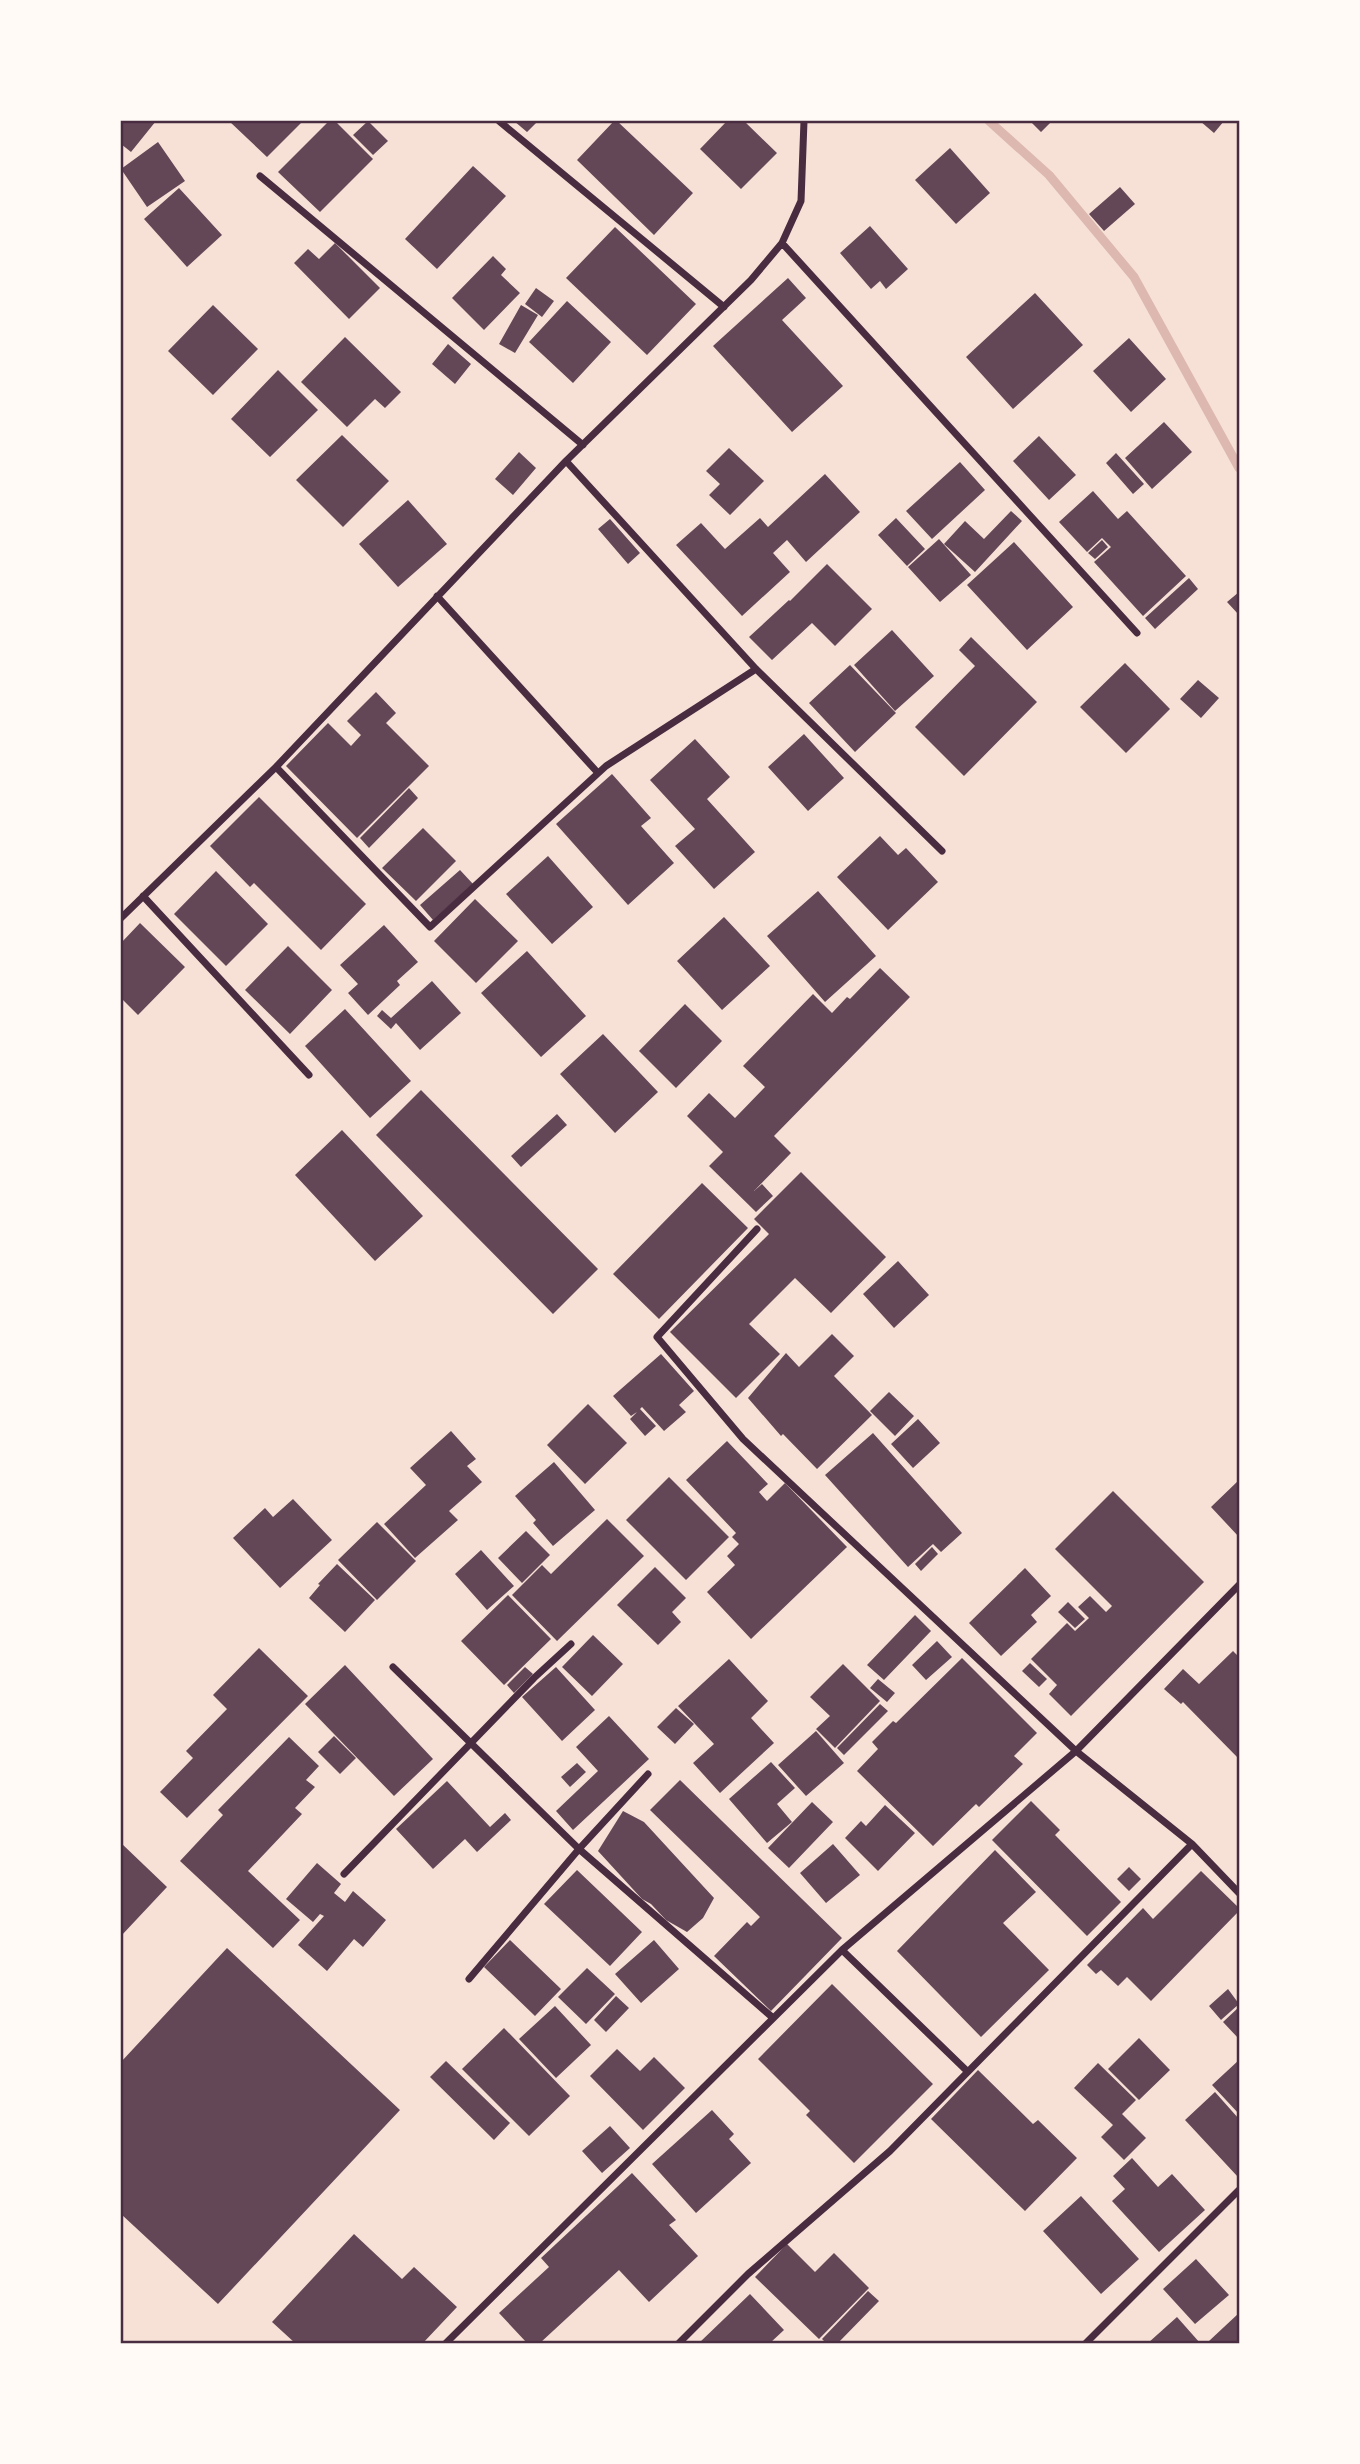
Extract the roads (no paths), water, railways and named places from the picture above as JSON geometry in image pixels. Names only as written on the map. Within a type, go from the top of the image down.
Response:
[{"type":"street","points":[[499,121],[724,307]]},
{"type":"street","points":[[121,918],[276,767],[566,461],[751,280],[782,243],[801,201],[804,121]]},
{"type":"street","points":[[260,176],[583,445]]},
{"type":"street","points":[[782,243],[1137,633]]},
{"type":"street","points":[[566,461],[756,669],[942,852]]},
{"type":"street","points":[[437,596],[598,773]]},
{"type":"street","points":[[276,767],[430,927],[598,773],[756,669]]},
{"type":"street","points":[[143,896],[309,1075]]},
{"type":"street","points":[[757,1229],[657,1337],[743,1439],[1076,1751],[1192,1844],[1239,1893]]},
{"type":"street","points":[[446,2343],[842,1950],[1076,1751],[1239,1585]]},
{"type":"street","points":[[344,1874],[534,1678],[571,1644]]},
{"type":"street","points":[[393,1667],[579,1849],[772,2017]]},
{"type":"street","points":[[469,1979],[579,1849],[648,1774]]},
{"type":"street","points":[[679,2343],[748,2274],[890,2151],[1192,1844]]},
{"type":"street","points":[[842,1950],[967,2071]]},
{"type":"street","points":[[1086,2343],[1239,2190]]},
{"type":"waterway","points":[[989,121],[1049,175],[1134,277],[1239,468]]}]
